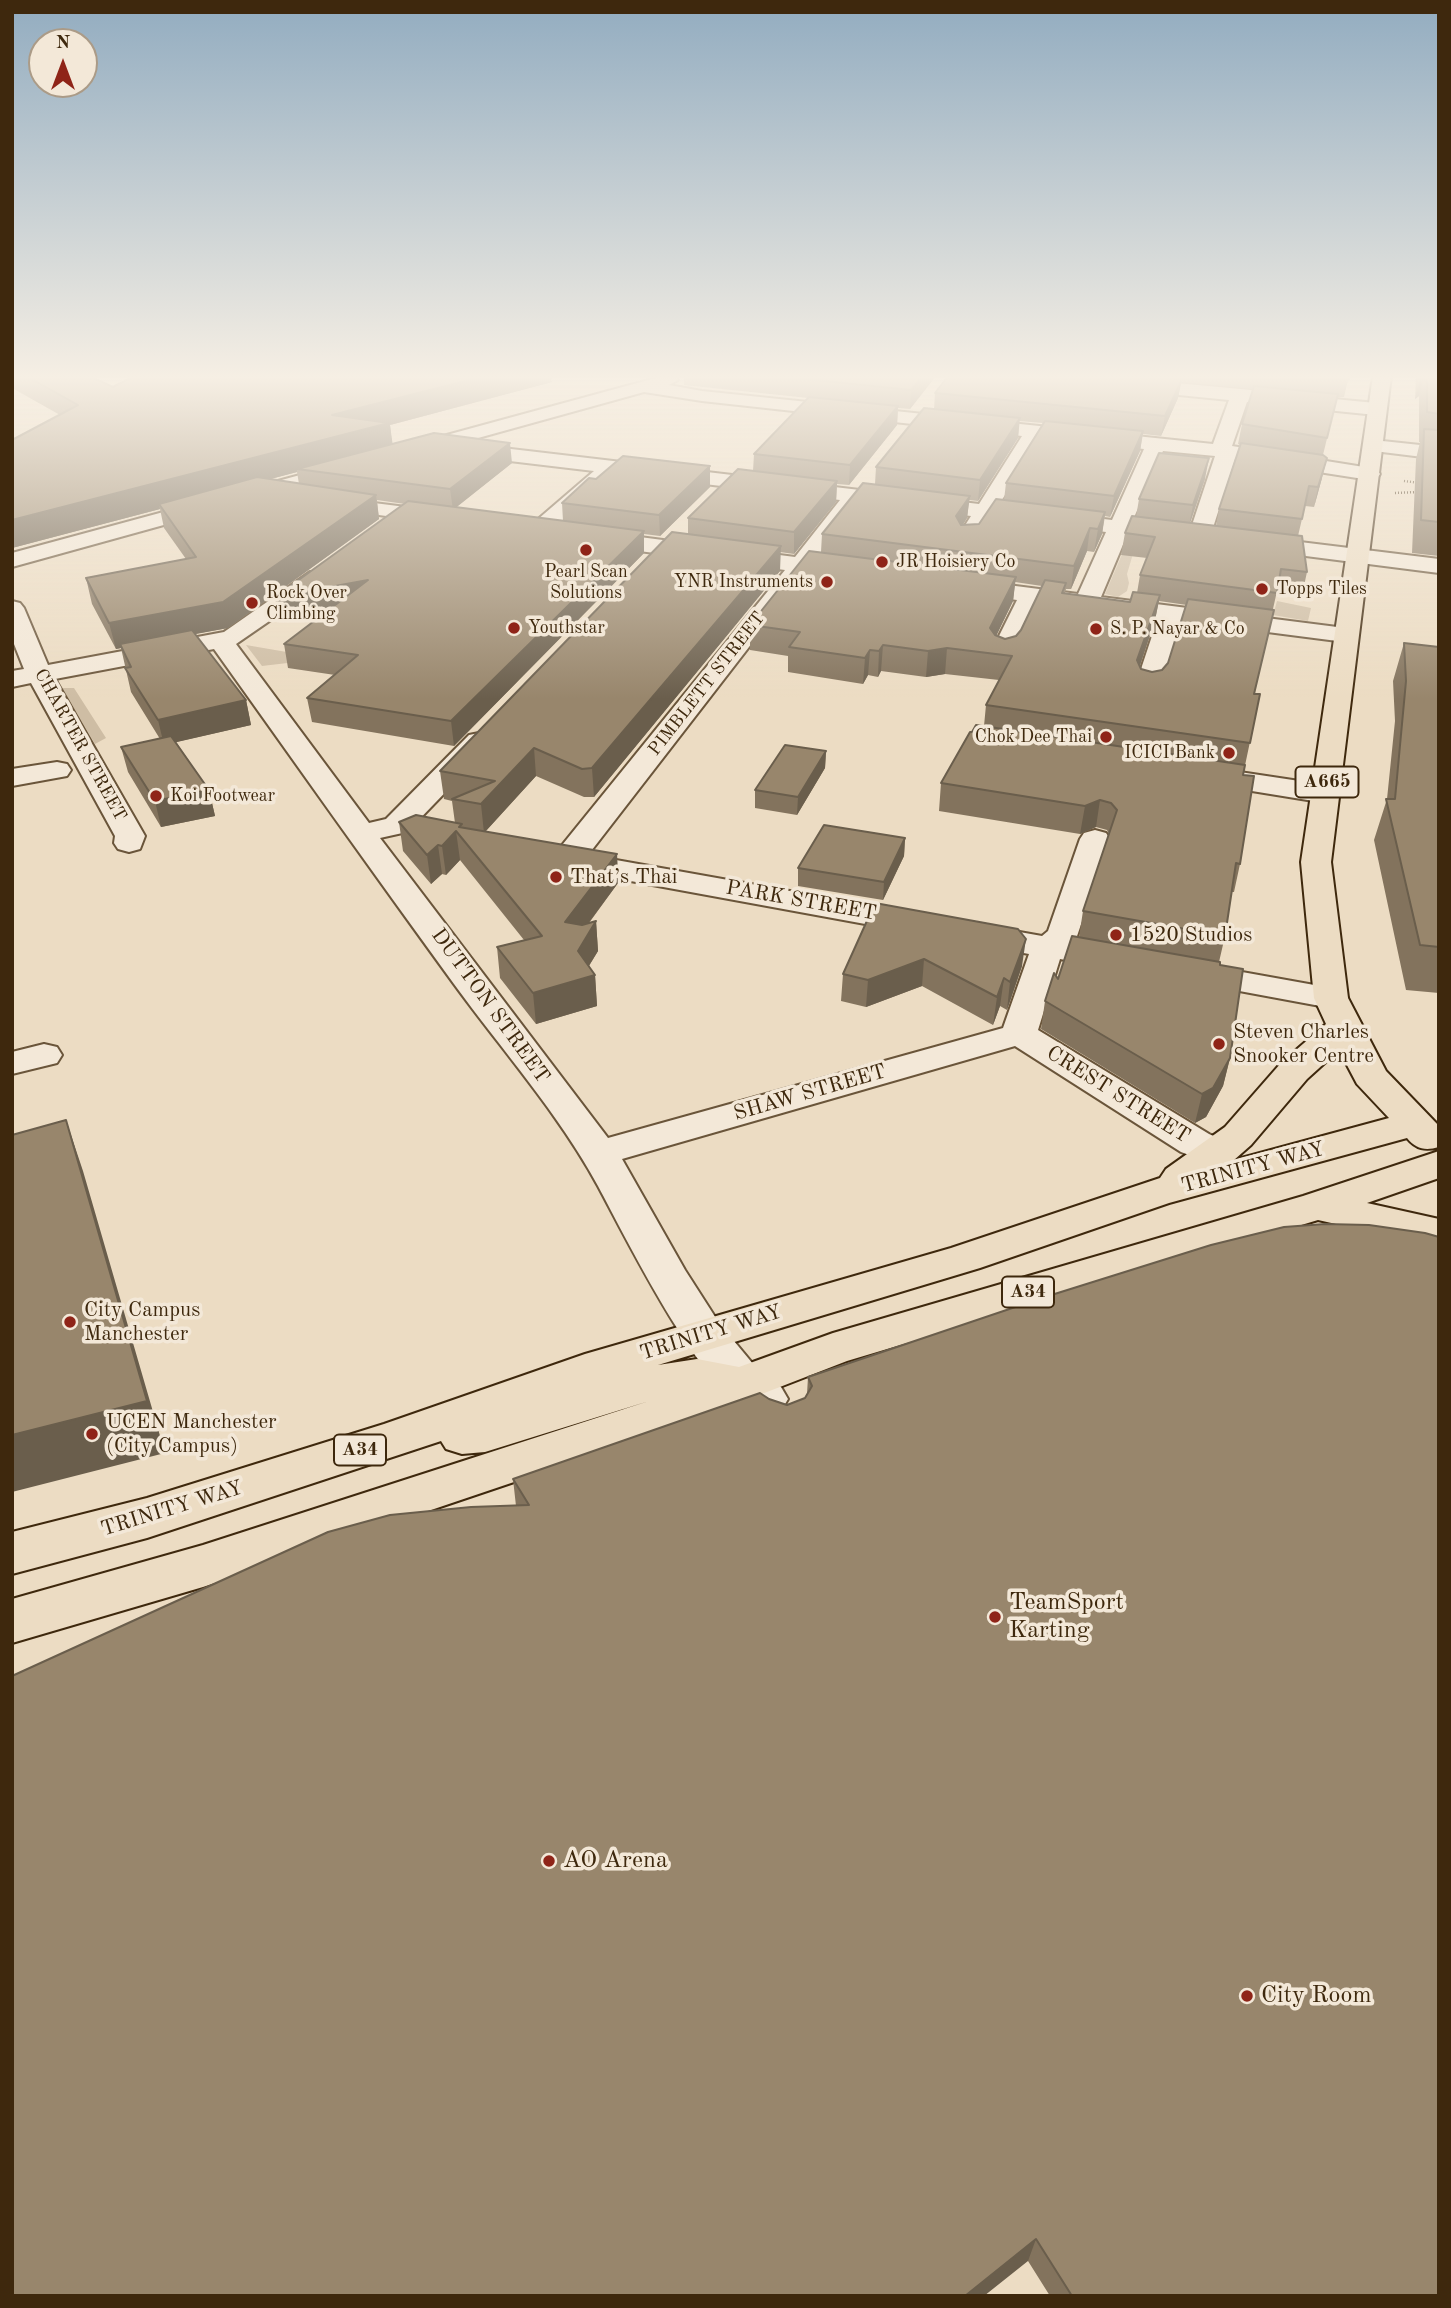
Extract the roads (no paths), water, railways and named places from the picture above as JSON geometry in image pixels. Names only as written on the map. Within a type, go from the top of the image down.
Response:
[{"type":"highway","name":"A665","points":[[1369,484],[1345,635],[1316,862],[1338,1012],[1370,1076],[1425,1135]]},
{"type":"highway","points":[[1158,1192],[1218,1153],[1258,1115],[1338,1012]]},
{"type":"highway","name":"TRINITY WAY","points":[[12,1553],[147,1518],[394,1439],[601,1366],[978,1254],[1158,1192],[1304,1155],[1425,1135]]},
{"type":"highway","points":[[1317,1206],[1439,1164]]},
{"type":"highway","points":[[1317,1206],[1439,1233]]},
{"type":"highway","name":"A34","points":[[12,1621],[58,1610],[229,1558],[659,1416],[833,1349],[1317,1206]]},
{"type":"highway","points":[[394,1439],[485,1434],[648,1384],[697,1376],[742,1382]]},
{"type":"street","points":[[12,560],[292,484]]},
{"type":"street","points":[[538,531],[591,484]]},
{"type":"street","points":[[712,500],[727,484]]},
{"type":"street","points":[[753,484],[1439,566]]},
{"type":"street","name":"PIMBLETT STREET","points":[[568,860],[865,484]]},
{"type":"street","points":[[967,540],[1002,484]]},
{"type":"street","points":[[1086,603],[1138,484]]},
{"type":"street","points":[[1199,537],[1217,484]]},
{"type":"street","points":[[262,492],[270,496],[473,522]]},
{"type":"street","points":[[375,535],[405,513]]},
{"type":"street","points":[[512,527],[570,535],[658,556],[800,565],[873,574]]},
{"type":"street","points":[[658,556],[683,529]]},
{"type":"street","points":[[12,679],[221,640],[242,633],[334,565]]},
{"type":"street","points":[[934,583],[1345,635]]},
{"type":"street","points":[[1003,654],[1031,596]]},
{"type":"street","name":"CHARTER STREET","points":[[12,608],[39,674],[130,836],[130,843]]},
{"type":"street","points":[[1148,687],[1171,614]]},
{"type":"street","name":"DUTTON STREET","points":[[221,640],[466,977],[599,1153],[669,1279],[704,1334],[742,1382],[785,1413]]},
{"type":"street","points":[[396,826],[495,724]]},
{"type":"street","points":[[12,778],[57,770]]},
{"type":"street","points":[[1178,772],[1326,794]]},
{"type":"street","points":[[363,832],[396,826],[426,834]]},
{"type":"street","points":[[1020,1034],[1021,1023],[1048,947],[1063,936],[1096,839]]},
{"type":"street","name":"PARK STREET","points":[[532,854],[1156,967],[1338,1012]]},
{"type":"street","name":"SHAW STREET","points":[[599,1153],[1020,1034]]},
{"type":"street","name":"CREST STREET","points":[[1020,1034],[1195,1143],[1218,1153]]},
{"type":"place","name":"Pearl Scan Solutions","points":[[586,550]]},
{"type":"place","name":"JR Hoisiery Co","points":[[882,562]]},
{"type":"place","name":"YNR Instruments","points":[[827,582]]},
{"type":"place","name":"Topps Tiles","points":[[1262,589]]},
{"type":"place","name":"Rock Over Climbing","points":[[252,603]]},
{"type":"place","name":"Youthstar","points":[[514,628]]},
{"type":"place","name":"S. P. Nayar & Co","points":[[1096,629]]},
{"type":"place","name":"Chok Dee Thai","points":[[1106,737]]},
{"type":"place","name":"ICICI Bank","points":[[1229,753]]},
{"type":"place","name":"Koi Footwear","points":[[156,796]]},
{"type":"place","name":"That’s Thai","points":[[556,877]]},
{"type":"place","name":"1520 Studios","points":[[1116,935]]},
{"type":"place","name":"Steven Charles Snooker Centre","points":[[1219,1044]]},
{"type":"place","name":"City Campus Manchester","points":[[70,1322]]},
{"type":"place","name":"UCEN Manchester (City Campus)","points":[[92,1434]]},
{"type":"place","name":"TeamSport Karting","points":[[995,1617]]},
{"type":"place","name":"AO Arena","points":[[549,1861]]},
{"type":"place","name":"City Room","points":[[1247,1996]]}]
